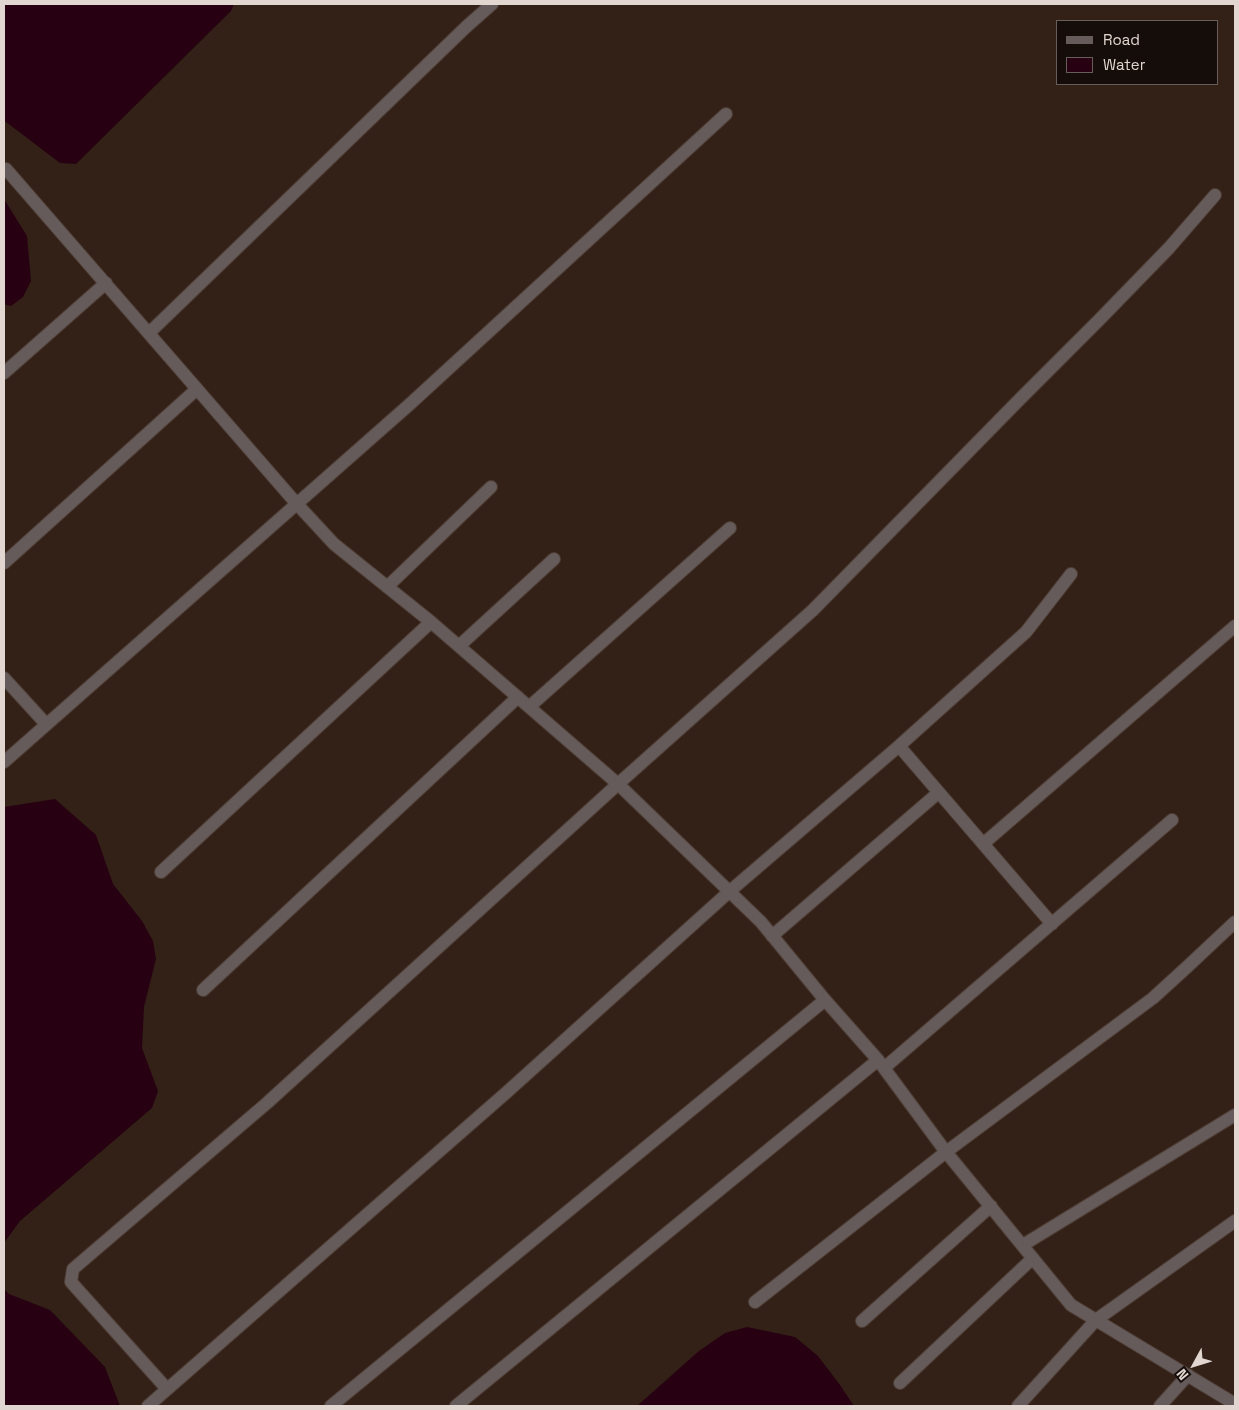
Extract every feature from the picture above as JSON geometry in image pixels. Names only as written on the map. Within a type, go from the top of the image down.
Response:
[{"type":"street","points":[[149,333],[492,4]]},
{"type":"street","points":[[4,762],[410,404],[726,114]]},
{"type":"street","points":[[6,169],[296,504],[334,544],[431,622],[618,784],[761,922],[881,1064],[946,1152],[1071,1305],[1235,1404]]},
{"type":"street","points":[[167,1389],[71,1282],[73,1269],[267,1103],[618,784],[813,610],[1100,320],[1169,248],[1214,195]]},
{"type":"street","points":[[4,373],[106,283]]},
{"type":"street","points":[[4,563],[197,389]]},
{"type":"street","points":[[387,587],[491,487]]},
{"type":"street","points":[[529,707],[730,528]]},
{"type":"street","points":[[459,646],[554,559]]},
{"type":"street","points":[[148,1406],[515,1085],[730,891],[899,746],[1026,632],[1071,574]]},
{"type":"street","points":[[161,872],[431,622]]},
{"type":"street","points":[[983,844],[1235,626]]},
{"type":"street","points":[[4,678],[46,724]]},
{"type":"street","points":[[203,990],[518,697]]},
{"type":"street","points":[[899,746],[1052,924]]},
{"type":"street","points":[[772,936],[938,793]]},
{"type":"street","points":[[456,1406],[881,1064],[1052,924],[1172,820]]},
{"type":"street","points":[[754,1302],[946,1152],[1153,998],[1235,922]]},
{"type":"street","points":[[332,1406],[825,1000]]},
{"type":"street","points":[[1023,1245],[1235,1115]]},
{"type":"street","points":[[862,1321],[991,1206]]},
{"type":"street","points":[[1018,1406],[1096,1320],[1235,1221]]},
{"type":"street","points":[[900,1383],[1033,1258]]},
{"type":"street","points":[[1160,1406],[1188,1375]]},
{"type":"water","points":[[4,4],[234,4],[231,11],[76,164],[60,163],[4,121]]},
{"type":"water","points":[[4,199],[27,236],[31,281],[23,297],[11,306],[4,304]]},
{"type":"water","points":[[55,799],[96,835],[113,884],[142,921],[153,941],[156,959],[144,1007],[142,1048],[158,1091],[152,1108],[20,1221],[4,1243],[4,807]]},
{"type":"water","points":[[4,1289],[9,1294],[50,1310],[105,1367],[120,1406],[4,1406]]},
{"type":"water","points":[[747,1327],[795,1337],[818,1356],[854,1406],[637,1406],[699,1351],[725,1333]]}]
